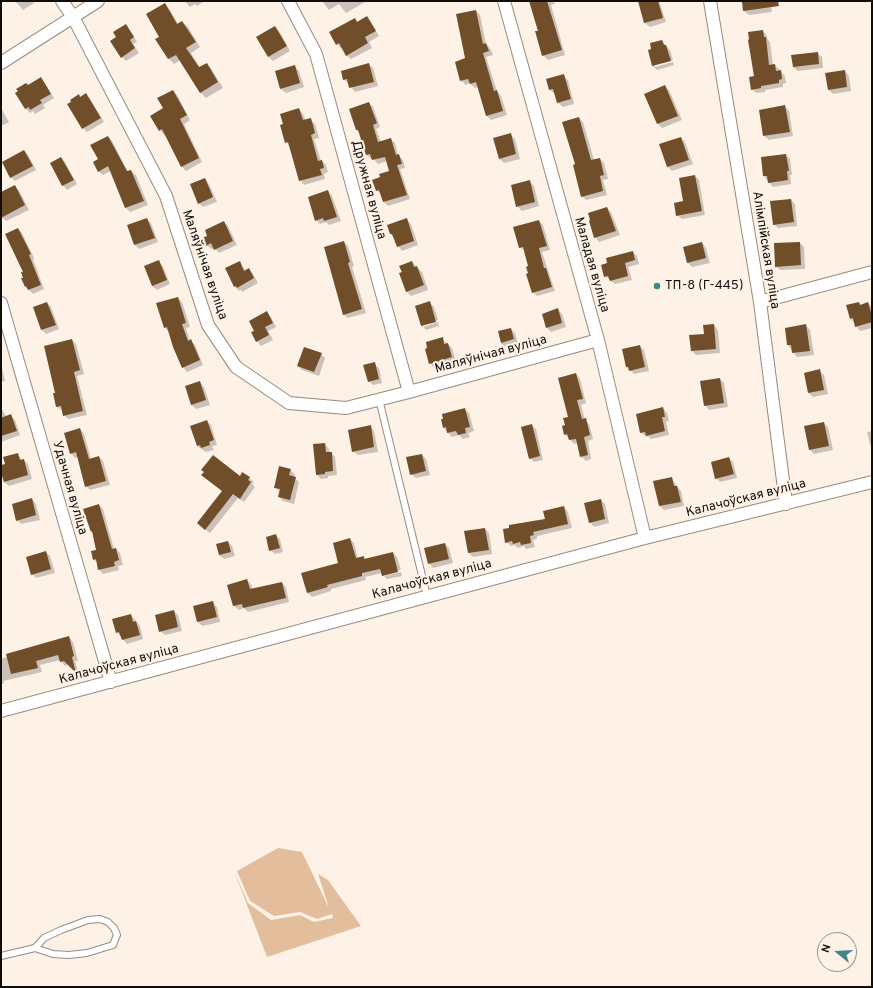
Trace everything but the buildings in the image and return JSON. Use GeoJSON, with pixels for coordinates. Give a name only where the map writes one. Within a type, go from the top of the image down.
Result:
{"type":"FeatureCollection","features":[{"type":"Feature","properties":{"kind":"street","name":"Маляўнічая вуліца"},"geometry":{"type":"LineString","coordinates":[[62,1],[73,17],[166,196],[208,325],[236,367],[289,403],[346,408],[598,340]]}},
{"type":"Feature","properties":{"kind":"street"},"geometry":{"type":"LineString","coordinates":[[1,63],[98,1]]}},
{"type":"Feature","properties":{"kind":"street","name":"Дружная вуліца"},"geometry":{"type":"LineString","coordinates":[[288,1],[316,54],[409,392]]}},
{"type":"Feature","properties":{"kind":"street","name":"Маладая вуліца"},"geometry":{"type":"LineString","coordinates":[[504,1],[598,340],[645,538]]}},
{"type":"Feature","properties":{"kind":"street","name":"Алімпійская вуліца"},"geometry":{"type":"LineString","coordinates":[[710,1],[760,302],[786,504]]}},
{"type":"Feature","properties":{"kind":"street"},"geometry":{"type":"LineString","coordinates":[[760,302],[872,272]]}},
{"type":"Feature","properties":{"kind":"street","name":"Удачная вуліца"},"geometry":{"type":"LineString","coordinates":[[1,303],[111,682]]}},
{"type":"Feature","properties":{"kind":"street","name":"Калачоўская вуліца"},"geometry":{"type":"LineString","coordinates":[[1,711],[645,538],[872,482]]}},
{"type":"Feature","properties":{"kind":"lane"},"geometry":{"type":"LineString","coordinates":[[379,400],[427,596]]}},
{"type":"Feature","properties":{"kind":"lane"},"geometry":{"type":"LineString","coordinates":[[1,956],[34,948],[53,954],[69,955],[87,953],[113,945],[116,935],[114,928],[108,922],[100,919],[88,920],[44,938],[34,948]]}},
{"type":"Feature","properties":{"kind":"shaded area"},"geometry":{"type":"Polygon","coordinates":[[[278,848],[302,852],[329,908],[318,874],[328,880],[361,926],[267,957],[234,871],[248,903],[271,920],[300,915],[314,922],[333,918],[332,914],[317,919],[300,912],[274,916],[250,901],[237,871],[278,848]]]}},
{"type":"Feature","properties":{"kind":"place","name":"ТП-8 (Г-445)"},"geometry":{"type":"Point","coordinates":[657,286]}}]}
